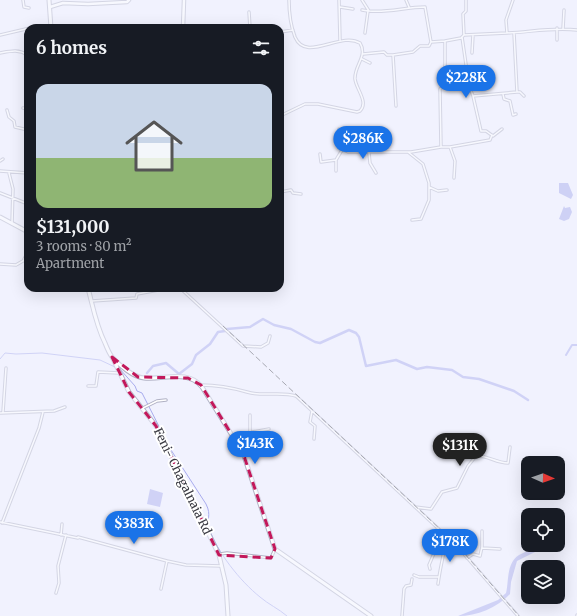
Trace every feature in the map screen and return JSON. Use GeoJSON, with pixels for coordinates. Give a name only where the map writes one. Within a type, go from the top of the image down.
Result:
{"type":"FeatureCollection","features":[{"type":"Feature","properties":{"kind":"main road"},"geometry":{"type":"LineString","coordinates":[[49,0],[51,24]]}},
{"type":"Feature","properties":{"kind":"main road"},"geometry":{"type":"LineString","coordinates":[[0,217],[24,229]]}},
{"type":"Feature","properties":{"kind":"main road"},"geometry":{"type":"LineString","coordinates":[[0,217],[24,229]]}},
{"type":"Feature","properties":{"kind":"main road"},"geometry":{"type":"LineString","coordinates":[[89,292],[96,321],[112,357]]}},
{"type":"Feature","properties":{"kind":"main road"},"geometry":{"type":"LineString","coordinates":[[89,292],[96,321],[112,357],[138,377],[145,378],[168,376],[188,378],[201,385],[243,453],[275,549],[371,616]]}},
{"type":"Feature","properties":{"kind":"main road","name":"Feni- Chagalnaia Rd"},"geometry":{"type":"LineString","coordinates":[[112,357],[129,392],[156,426],[219,555],[228,595],[228,616]]}},
{"type":"Feature","properties":{"kind":"street"},"geometry":{"type":"LineString","coordinates":[[23,0],[24,7],[29,8]]}},
{"type":"Feature","properties":{"kind":"street"},"geometry":{"type":"LineString","coordinates":[[50,7],[63,3],[105,4],[129,0]]}},
{"type":"Feature","properties":{"kind":"street"},"geometry":{"type":"LineString","coordinates":[[183,24],[184,0]]}},
{"type":"Feature","properties":{"kind":"street"},"geometry":{"type":"LineString","coordinates":[[284,114],[305,104],[318,104],[347,111],[360,112],[363,107],[355,75],[356,69],[362,59],[362,46],[358,42],[340,40],[306,48],[300,45],[289,19],[289,0]]}},
{"type":"Feature","properties":{"kind":"street"},"geometry":{"type":"LineString","coordinates":[[339,0],[340,40]]}},
{"type":"Feature","properties":{"kind":"street"},"geometry":{"type":"LineString","coordinates":[[362,0],[368,11],[365,33]]}},
{"type":"Feature","properties":{"kind":"street"},"geometry":{"type":"LineString","coordinates":[[406,0],[409,6]]}},
{"type":"Feature","properties":{"kind":"street"},"geometry":{"type":"LineString","coordinates":[[466,0],[466,11],[463,14],[463,36],[469,85],[481,131],[486,130],[492,135]]}},
{"type":"Feature","properties":{"kind":"street"},"geometry":{"type":"LineString","coordinates":[[507,33],[505,22],[513,0]]}},
{"type":"Feature","properties":{"kind":"street"},"geometry":{"type":"LineString","coordinates":[[362,10],[404,10],[409,6],[426,7],[431,42]]}},
{"type":"Feature","properties":{"kind":"street"},"geometry":{"type":"LineString","coordinates":[[340,7],[353,9]]}},
{"type":"Feature","properties":{"kind":"street"},"geometry":{"type":"LineString","coordinates":[[563,29],[564,10]]}},
{"type":"Feature","properties":{"kind":"street"},"geometry":{"type":"LineString","coordinates":[[249,12],[250,24]]}},
{"type":"Feature","properties":{"kind":"street"},"geometry":{"type":"LineString","coordinates":[[363,54],[384,52],[387,55],[393,55],[413,52],[420,46],[429,46],[431,42],[445,41],[463,36],[541,32],[557,28],[577,30]]}},
{"type":"Feature","properties":{"kind":"street"},"geometry":{"type":"LineString","coordinates":[[557,28],[557,40]]}},
{"type":"Feature","properties":{"kind":"street"},"geometry":{"type":"LineString","coordinates":[[0,35],[24,29]]}},
{"type":"Feature","properties":{"kind":"street"},"geometry":{"type":"LineString","coordinates":[[284,31],[293,30]]}},
{"type":"Feature","properties":{"kind":"street"},"geometry":{"type":"LineString","coordinates":[[514,33],[517,92]]}},
{"type":"Feature","properties":{"kind":"street"},"geometry":{"type":"LineString","coordinates":[[472,52],[473,35]]}},
{"type":"Feature","properties":{"kind":"street"},"geometry":{"type":"LineString","coordinates":[[441,147],[440,89],[445,84],[445,41]]}},
{"type":"Feature","properties":{"kind":"street"},"geometry":{"type":"LineString","coordinates":[[0,53],[14,50],[24,52]]}},
{"type":"Feature","properties":{"kind":"street"},"geometry":{"type":"LineString","coordinates":[[393,55],[396,106]]}},
{"type":"Feature","properties":{"kind":"street"},"geometry":{"type":"LineString","coordinates":[[362,59],[370,63]]}},
{"type":"Feature","properties":{"kind":"street"},"geometry":{"type":"LineString","coordinates":[[462,85],[469,85]]}},
{"type":"Feature","properties":{"kind":"street"},"geometry":{"type":"LineString","coordinates":[[472,96],[520,92],[524,96]]}},
{"type":"Feature","properties":{"kind":"street"},"geometry":{"type":"LineString","coordinates":[[503,94],[504,99],[510,101],[513,115],[516,114]]}},
{"type":"Feature","properties":{"kind":"street"},"geometry":{"type":"LineString","coordinates":[[7,110],[8,116],[14,121],[15,127],[24,129]]}},
{"type":"Feature","properties":{"kind":"street"},"geometry":{"type":"LineString","coordinates":[[336,171],[336,160],[342,150],[339,128]]}},
{"type":"Feature","properties":{"kind":"street"},"geometry":{"type":"LineString","coordinates":[[342,150],[348,152],[408,152],[450,147],[490,140],[492,135],[502,129]]}},
{"type":"Feature","properties":{"kind":"street"},"geometry":{"type":"LineString","coordinates":[[368,143],[370,163],[376,173]]}},
{"type":"Feature","properties":{"kind":"street"},"geometry":{"type":"LineString","coordinates":[[450,147],[455,161],[454,178]]}},
{"type":"Feature","properties":{"kind":"street"},"geometry":{"type":"LineString","coordinates":[[408,152],[423,164],[430,187],[429,199],[421,219],[412,220]]}},
{"type":"Feature","properties":{"kind":"street"},"geometry":{"type":"LineString","coordinates":[[320,154],[321,162],[336,160]]}},
{"type":"Feature","properties":{"kind":"street"},"geometry":{"type":"LineString","coordinates":[[0,171],[9,173],[24,173]]}},
{"type":"Feature","properties":{"kind":"street"},"geometry":{"type":"LineString","coordinates":[[9,173],[13,189],[12,223]]}},
{"type":"Feature","properties":{"kind":"street"},"geometry":{"type":"LineString","coordinates":[[430,187],[438,191],[447,190]]}},
{"type":"Feature","properties":{"kind":"street"},"geometry":{"type":"LineString","coordinates":[[284,192],[291,190],[293,193],[301,194]]}},
{"type":"Feature","properties":{"kind":"street"},"geometry":{"type":"LineString","coordinates":[[0,193],[24,202]]}},
{"type":"Feature","properties":{"kind":"street"},"geometry":{"type":"LineString","coordinates":[[0,264],[16,265],[23,261]]}},
{"type":"Feature","properties":{"kind":"street"},"geometry":{"type":"LineString","coordinates":[[92,301],[118,298],[132,299],[136,298],[136,294],[147,292]]}},
{"type":"Feature","properties":{"kind":"street"},"geometry":{"type":"LineString","coordinates":[[184,292],[244,347],[262,347],[268,343],[270,336]]}},
{"type":"Feature","properties":{"kind":"street"},"geometry":{"type":"LineString","coordinates":[[3,412],[6,368]]}},
{"type":"Feature","properties":{"kind":"street"},"geometry":{"type":"LineString","coordinates":[[88,386],[96,386],[98,372],[119,372]]}},
{"type":"Feature","properties":{"kind":"street"},"geometry":{"type":"LineString","coordinates":[[201,385],[219,386],[245,392],[294,395],[438,528],[468,558],[500,597],[518,616]]}},
{"type":"Feature","properties":{"kind":"street"},"geometry":{"type":"LineString","coordinates":[[142,409],[157,401],[166,400]]}},
{"type":"Feature","properties":{"kind":"street"},"geometry":{"type":"LineString","coordinates":[[0,413],[44,412],[65,407]]}},
{"type":"Feature","properties":{"kind":"street"},"geometry":{"type":"LineString","coordinates":[[312,411],[310,422],[315,426],[314,439]]}},
{"type":"Feature","properties":{"kind":"street"},"geometry":{"type":"LineString","coordinates":[[44,412],[1,523],[80,538],[186,565],[222,566]]}},
{"type":"Feature","properties":{"kind":"street"},"geometry":{"type":"LineString","coordinates":[[250,416],[250,432]]}},
{"type":"Feature","properties":{"kind":"street"},"geometry":{"type":"LineString","coordinates":[[234,437],[245,436],[250,432],[269,429]]}},
{"type":"Feature","properties":{"kind":"street"},"geometry":{"type":"LineString","coordinates":[[415,507],[431,509],[442,492],[457,488],[468,466],[476,456],[485,457],[497,462],[508,463],[510,447]]}},
{"type":"Feature","properties":{"kind":"street"},"geometry":{"type":"LineString","coordinates":[[61,535],[62,524]]}},
{"type":"Feature","properties":{"kind":"street"},"geometry":{"type":"LineString","coordinates":[[430,569],[429,565],[435,552],[438,528]]}},
{"type":"Feature","properties":{"kind":"street"},"geometry":{"type":"LineString","coordinates":[[468,558],[473,554],[480,556],[482,547],[482,531]]}},
{"type":"Feature","properties":{"kind":"street"},"geometry":{"type":"LineString","coordinates":[[56,593],[59,582],[58,566],[66,535]]}},
{"type":"Feature","properties":{"kind":"street"},"geometry":{"type":"LineString","coordinates":[[438,584],[445,551],[445,544],[448,538]]}},
{"type":"Feature","properties":{"kind":"street"},"geometry":{"type":"LineString","coordinates":[[482,547],[500,549]]}},
{"type":"Feature","properties":{"kind":"street"},"geometry":{"type":"LineString","coordinates":[[219,555],[227,553],[271,558],[275,549]]}},
{"type":"Feature","properties":{"kind":"street"},"geometry":{"type":"LineString","coordinates":[[161,589],[167,561]]}},
{"type":"Feature","properties":{"kind":"street"},"geometry":{"type":"LineString","coordinates":[[414,575],[419,577],[439,577]]}},
{"type":"Feature","properties":{"kind":"street"},"geometry":{"type":"LineString","coordinates":[[402,616],[404,589],[406,586],[411,585],[412,579]]}},
{"type":"Feature","properties":{"kind":"highlighted area"},"geometry":{"type":"Polygon","coordinates":[[[112,357],[138,377],[188,378],[201,385],[243,453],[275,549],[271,558],[219,555],[156,426],[129,392],[112,357]]]}},
{"type":"Feature","properties":{"kind":"shaded area"},"geometry":{"type":"Polygon","coordinates":[[[559,183],[568,183],[573,195],[571,199],[559,193],[559,183]]]}},
{"type":"Feature","properties":{"kind":"shaded area"},"geometry":{"type":"Polygon","coordinates":[[[564,206],[565,208],[570,207],[572,212],[569,219],[564,221],[559,219],[564,206]]]}},
{"type":"Feature","properties":{"kind":"shaded area"},"geometry":{"type":"Polygon","coordinates":[[[150,489],[163,493],[160,507],[147,504],[150,489]]]}},
{"type":"Feature","properties":{"kind":"shaded area"},"geometry":{"type":"Polygon","coordinates":[[[527,552],[535,552],[517,561],[511,582],[510,594],[505,599],[493,607],[479,613],[458,616],[498,600],[506,593],[512,563],[515,558],[527,552]]]}},
{"type":"Feature","properties":{"kind":"waterway"},"geometry":{"type":"LineString","coordinates":[[147,373],[153,366],[166,363],[179,374],[192,364],[196,355],[210,344],[218,332],[225,331],[227,329],[250,327],[263,319],[274,325],[291,329],[315,342],[320,343],[349,330],[356,333],[359,337],[366,366],[396,360],[417,369],[427,367],[452,370],[463,377],[479,379],[514,391],[528,400]]}},
{"type":"Feature","properties":{"kind":"waterway"},"geometry":{"type":"LineString","coordinates":[[566,355],[572,345],[577,345]]}},
{"type":"Feature","properties":{"kind":"waterway"},"geometry":{"type":"LineString","coordinates":[[0,359],[5,353],[42,353],[100,360],[115,367]]}},
{"type":"Feature","properties":{"kind":"waterway"},"geometry":{"type":"LineString","coordinates":[[119,368],[135,386],[137,391],[142,393],[171,450],[206,504],[209,512],[209,528],[223,556],[252,590],[263,600],[287,616]]}},
{"type":"Feature","properties":{"kind":"railway"},"geometry":{"type":"LineString","coordinates":[[223,326],[457,545],[519,616]]}}]}
